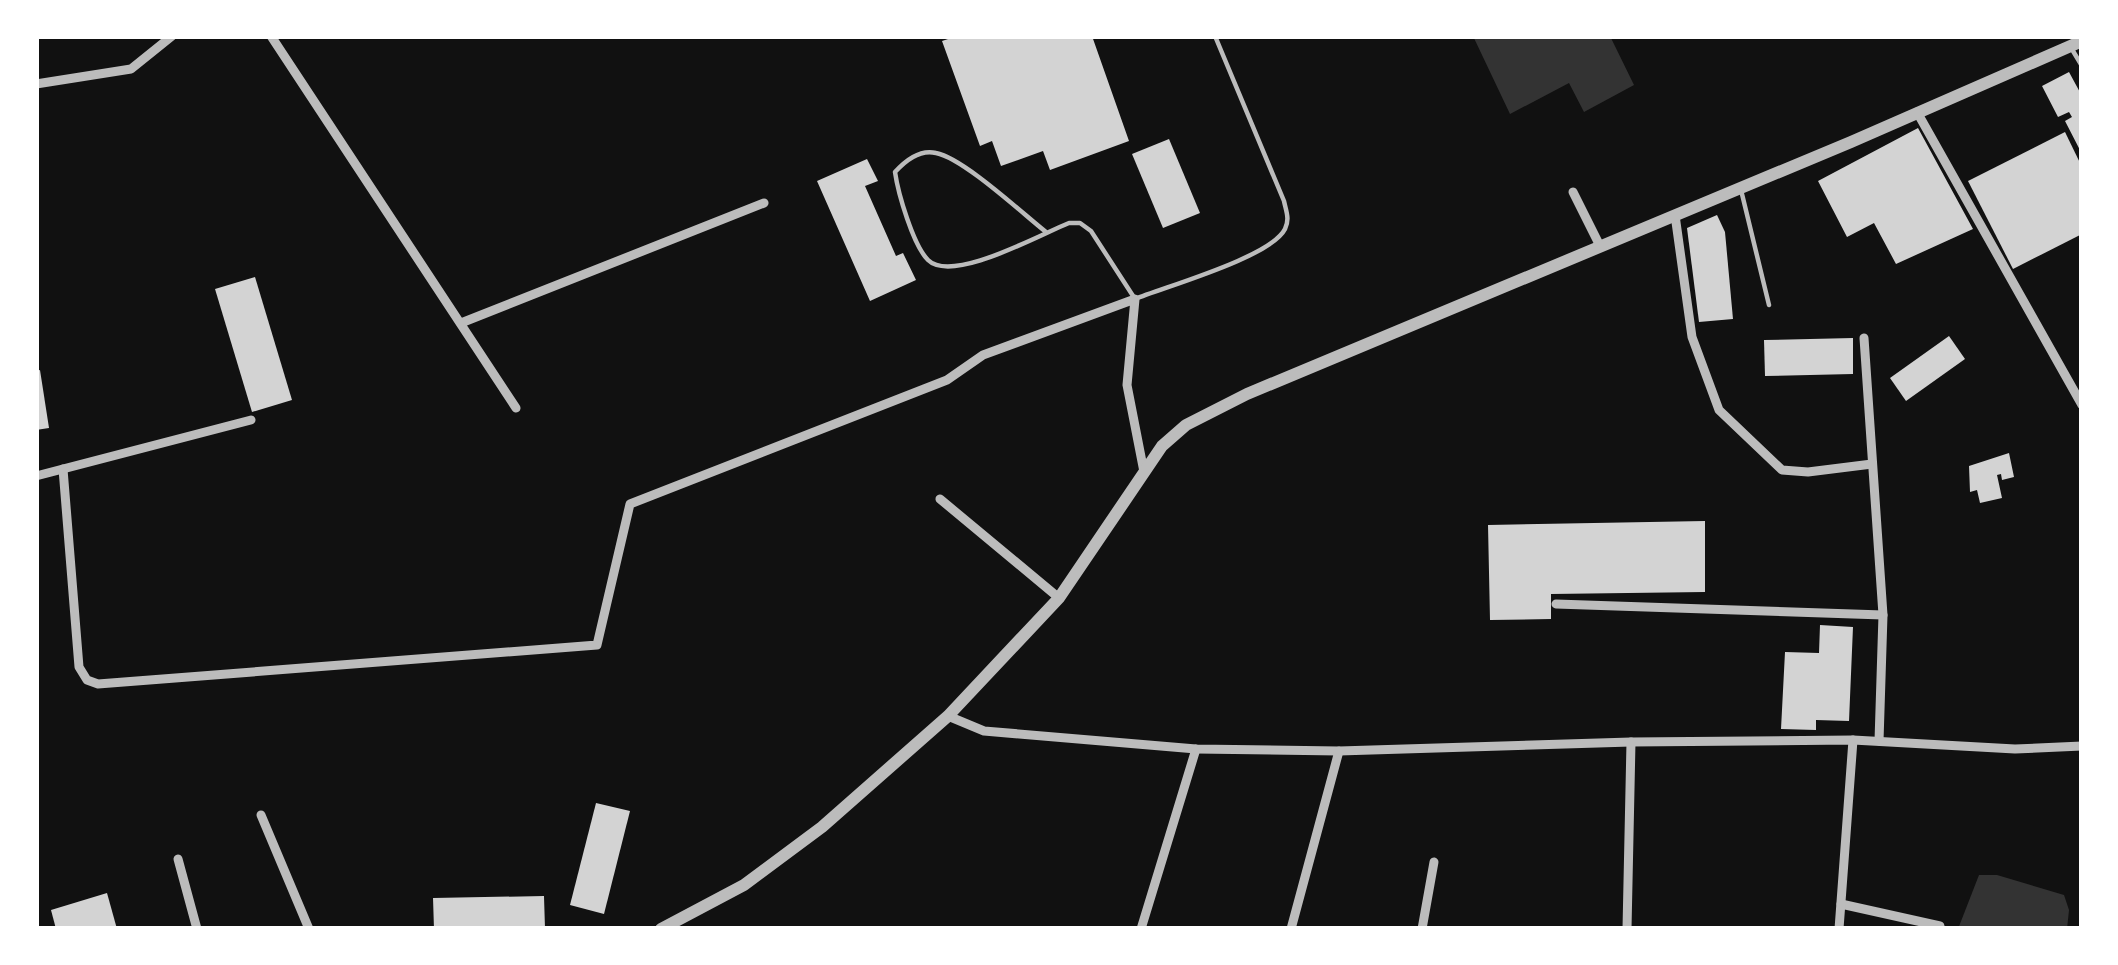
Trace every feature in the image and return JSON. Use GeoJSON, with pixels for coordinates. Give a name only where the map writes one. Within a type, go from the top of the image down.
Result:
{"type":"FeatureCollection","features":[{"type":"Feature","properties":{"kind":"street"},"geometry":{"type":"LineString","coordinates":[[36,84],[131,69],[172,36]]}},
{"type":"Feature","properties":{"kind":"street"},"geometry":{"type":"LineString","coordinates":[[271,36],[516,408]]}},
{"type":"Feature","properties":{"kind":"street"},"geometry":{"type":"LineString","coordinates":[[661,929],[744,885],[822,827],[947,716],[1059,598],[1162,446],[1186,425],[1247,394],[2076,43]]}},
{"type":"Feature","properties":{"kind":"street"},"geometry":{"type":"LineString","coordinates":[[1917,112],[2082,406]]}},
{"type":"Feature","properties":{"kind":"street"},"geometry":{"type":"LineString","coordinates":[[1573,193],[1600,246]]}},
{"type":"Feature","properties":{"kind":"street"},"geometry":{"type":"LineString","coordinates":[[461,323],[764,203]]}},
{"type":"Feature","properties":{"kind":"street"},"geometry":{"type":"LineString","coordinates":[[1675,215],[1692,337],[1719,410],[1782,470],[1808,472],[1872,464]]}},
{"type":"Feature","properties":{"kind":"street"},"geometry":{"type":"LineString","coordinates":[[64,469],[80,667],[87,680],[98,684],[597,645],[630,504],[947,380],[983,355],[1135,298],[1127,386],[1144,472]]}},
{"type":"Feature","properties":{"kind":"street"},"geometry":{"type":"LineString","coordinates":[[1864,338],[1882,615],[1879,741]]}},
{"type":"Feature","properties":{"kind":"street"},"geometry":{"type":"LineString","coordinates":[[36,476],[250,420]]}},
{"type":"Feature","properties":{"kind":"street"},"geometry":{"type":"LineString","coordinates":[[940,499],[1059,598]]}},
{"type":"Feature","properties":{"kind":"street"},"geometry":{"type":"LineString","coordinates":[[1556,604],[1882,615]]}},
{"type":"Feature","properties":{"kind":"street"},"geometry":{"type":"LineString","coordinates":[[947,716],[984,731],[1196,749],[1339,751],[1852,740],[2015,748],[2082,746]]}},
{"type":"Feature","properties":{"kind":"street"},"geometry":{"type":"LineString","coordinates":[[1839,929],[1852,740]]}},
{"type":"Feature","properties":{"kind":"street"},"geometry":{"type":"LineString","coordinates":[[1627,929],[1631,742]]}},
{"type":"Feature","properties":{"kind":"street"},"geometry":{"type":"LineString","coordinates":[[1141,929],[1196,749]]}},
{"type":"Feature","properties":{"kind":"street"},"geometry":{"type":"LineString","coordinates":[[1291,929],[1339,751]]}},
{"type":"Feature","properties":{"kind":"street"},"geometry":{"type":"LineString","coordinates":[[261,815],[309,929]]}},
{"type":"Feature","properties":{"kind":"street"},"geometry":{"type":"LineString","coordinates":[[178,859],[197,929]]}},
{"type":"Feature","properties":{"kind":"street"},"geometry":{"type":"LineString","coordinates":[[1422,929],[1434,862]]}},
{"type":"Feature","properties":{"kind":"street"},"geometry":{"type":"LineString","coordinates":[[1841,904],[1940,926]]}},
{"type":"Feature","properties":{"kind":"lane"},"geometry":{"type":"LineString","coordinates":[[1046,232],[957,162],[935,152],[919,154],[895,172],[899,194],[926,259],[938,265],[975,263],[1069,223],[1080,223],[1135,298],[1275,242],[1288,220],[1284,201],[1215,36]]}},
{"type":"Feature","properties":{"kind":"lane"},"geometry":{"type":"LineString","coordinates":[[2076,43],[2082,66]]}},
{"type":"Feature","properties":{"kind":"lane"},"geometry":{"type":"LineString","coordinates":[[1740,188],[1769,305]]}},
{"type":"Feature","properties":{"kind":"shaded area"},"geometry":{"type":"Polygon","coordinates":[[[1473,36],[1610,36],[1634,85],[1584,112],[1569,83],[1510,114],[1473,36]]]}},
{"type":"Feature","properties":{"kind":"shaded area"},"geometry":{"type":"Polygon","coordinates":[[[1979,875],[1997,875],[2064,895],[2069,910],[2067,929],[1958,929],[1979,875]]]}},
{"type":"Feature","properties":{"kind":"building"},"geometry":{"type":"Polygon","coordinates":[[[957,36],[1092,36],[1129,141],[1050,170],[1043,151],[1001,166],[992,141],[980,146],[942,41],[957,36]]]}},
{"type":"Feature","properties":{"kind":"building"},"geometry":{"type":"Polygon","coordinates":[[[2069,72],[2082,96],[2082,154],[2065,121],[2072,117],[2069,112],[2058,117],[2042,86],[2069,72]]]}},
{"type":"Feature","properties":{"kind":"building"},"geometry":{"type":"Polygon","coordinates":[[[1918,128],[1973,229],[1896,264],[1874,223],[1847,237],[1818,181],[1918,128]]]}},
{"type":"Feature","properties":{"kind":"building"},"geometry":{"type":"Polygon","coordinates":[[[2065,132],[2082,167],[2082,234],[2013,269],[1968,181],[2065,132]]]}},
{"type":"Feature","properties":{"kind":"building"},"geometry":{"type":"Polygon","coordinates":[[[1169,139],[1200,213],[1163,228],[1132,154],[1169,139]]]}},
{"type":"Feature","properties":{"kind":"building"},"geometry":{"type":"Polygon","coordinates":[[[867,159],[878,181],[865,186],[896,256],[903,253],[916,280],[870,301],[817,181],[867,159]]]}},
{"type":"Feature","properties":{"kind":"building"},"geometry":{"type":"Polygon","coordinates":[[[1717,215],[1725,232],[1733,319],[1699,322],[1687,228],[1717,215]]]}},
{"type":"Feature","properties":{"kind":"building"},"geometry":{"type":"Polygon","coordinates":[[[255,277],[292,400],[252,412],[215,289],[255,277]]]}},
{"type":"Feature","properties":{"kind":"building"},"geometry":{"type":"Polygon","coordinates":[[[1949,336],[1965,359],[1906,401],[1890,378],[1949,336]]]}},
{"type":"Feature","properties":{"kind":"building"},"geometry":{"type":"Polygon","coordinates":[[[1853,338],[1853,374],[1765,376],[1764,340],[1853,338]]]}},
{"type":"Feature","properties":{"kind":"building"},"geometry":{"type":"Polygon","coordinates":[[[40,370],[49,428],[36,430],[36,371],[40,370]]]}},
{"type":"Feature","properties":{"kind":"building"},"geometry":{"type":"Polygon","coordinates":[[[2009,453],[2014,477],[2002,480],[1997,475],[2002,498],[1980,503],[1977,490],[1970,492],[1969,466],[2009,453]]]}},
{"type":"Feature","properties":{"kind":"building"},"geometry":{"type":"Polygon","coordinates":[[[1705,521],[1705,592],[1551,594],[1551,619],[1490,620],[1488,525],[1705,521]]]}},
{"type":"Feature","properties":{"kind":"building"},"geometry":{"type":"Polygon","coordinates":[[[1820,625],[1853,627],[1849,721],[1816,720],[1816,730],[1781,729],[1785,652],[1819,653],[1820,625]]]}},
{"type":"Feature","properties":{"kind":"building"},"geometry":{"type":"Polygon","coordinates":[[[596,803],[630,811],[604,914],[570,905],[596,803]]]}},
{"type":"Feature","properties":{"kind":"building"},"geometry":{"type":"Polygon","coordinates":[[[107,893],[117,929],[56,929],[51,910],[107,893]]]}},
{"type":"Feature","properties":{"kind":"building"},"geometry":{"type":"Polygon","coordinates":[[[544,896],[545,929],[434,929],[433,898],[544,896]]]}}]}
